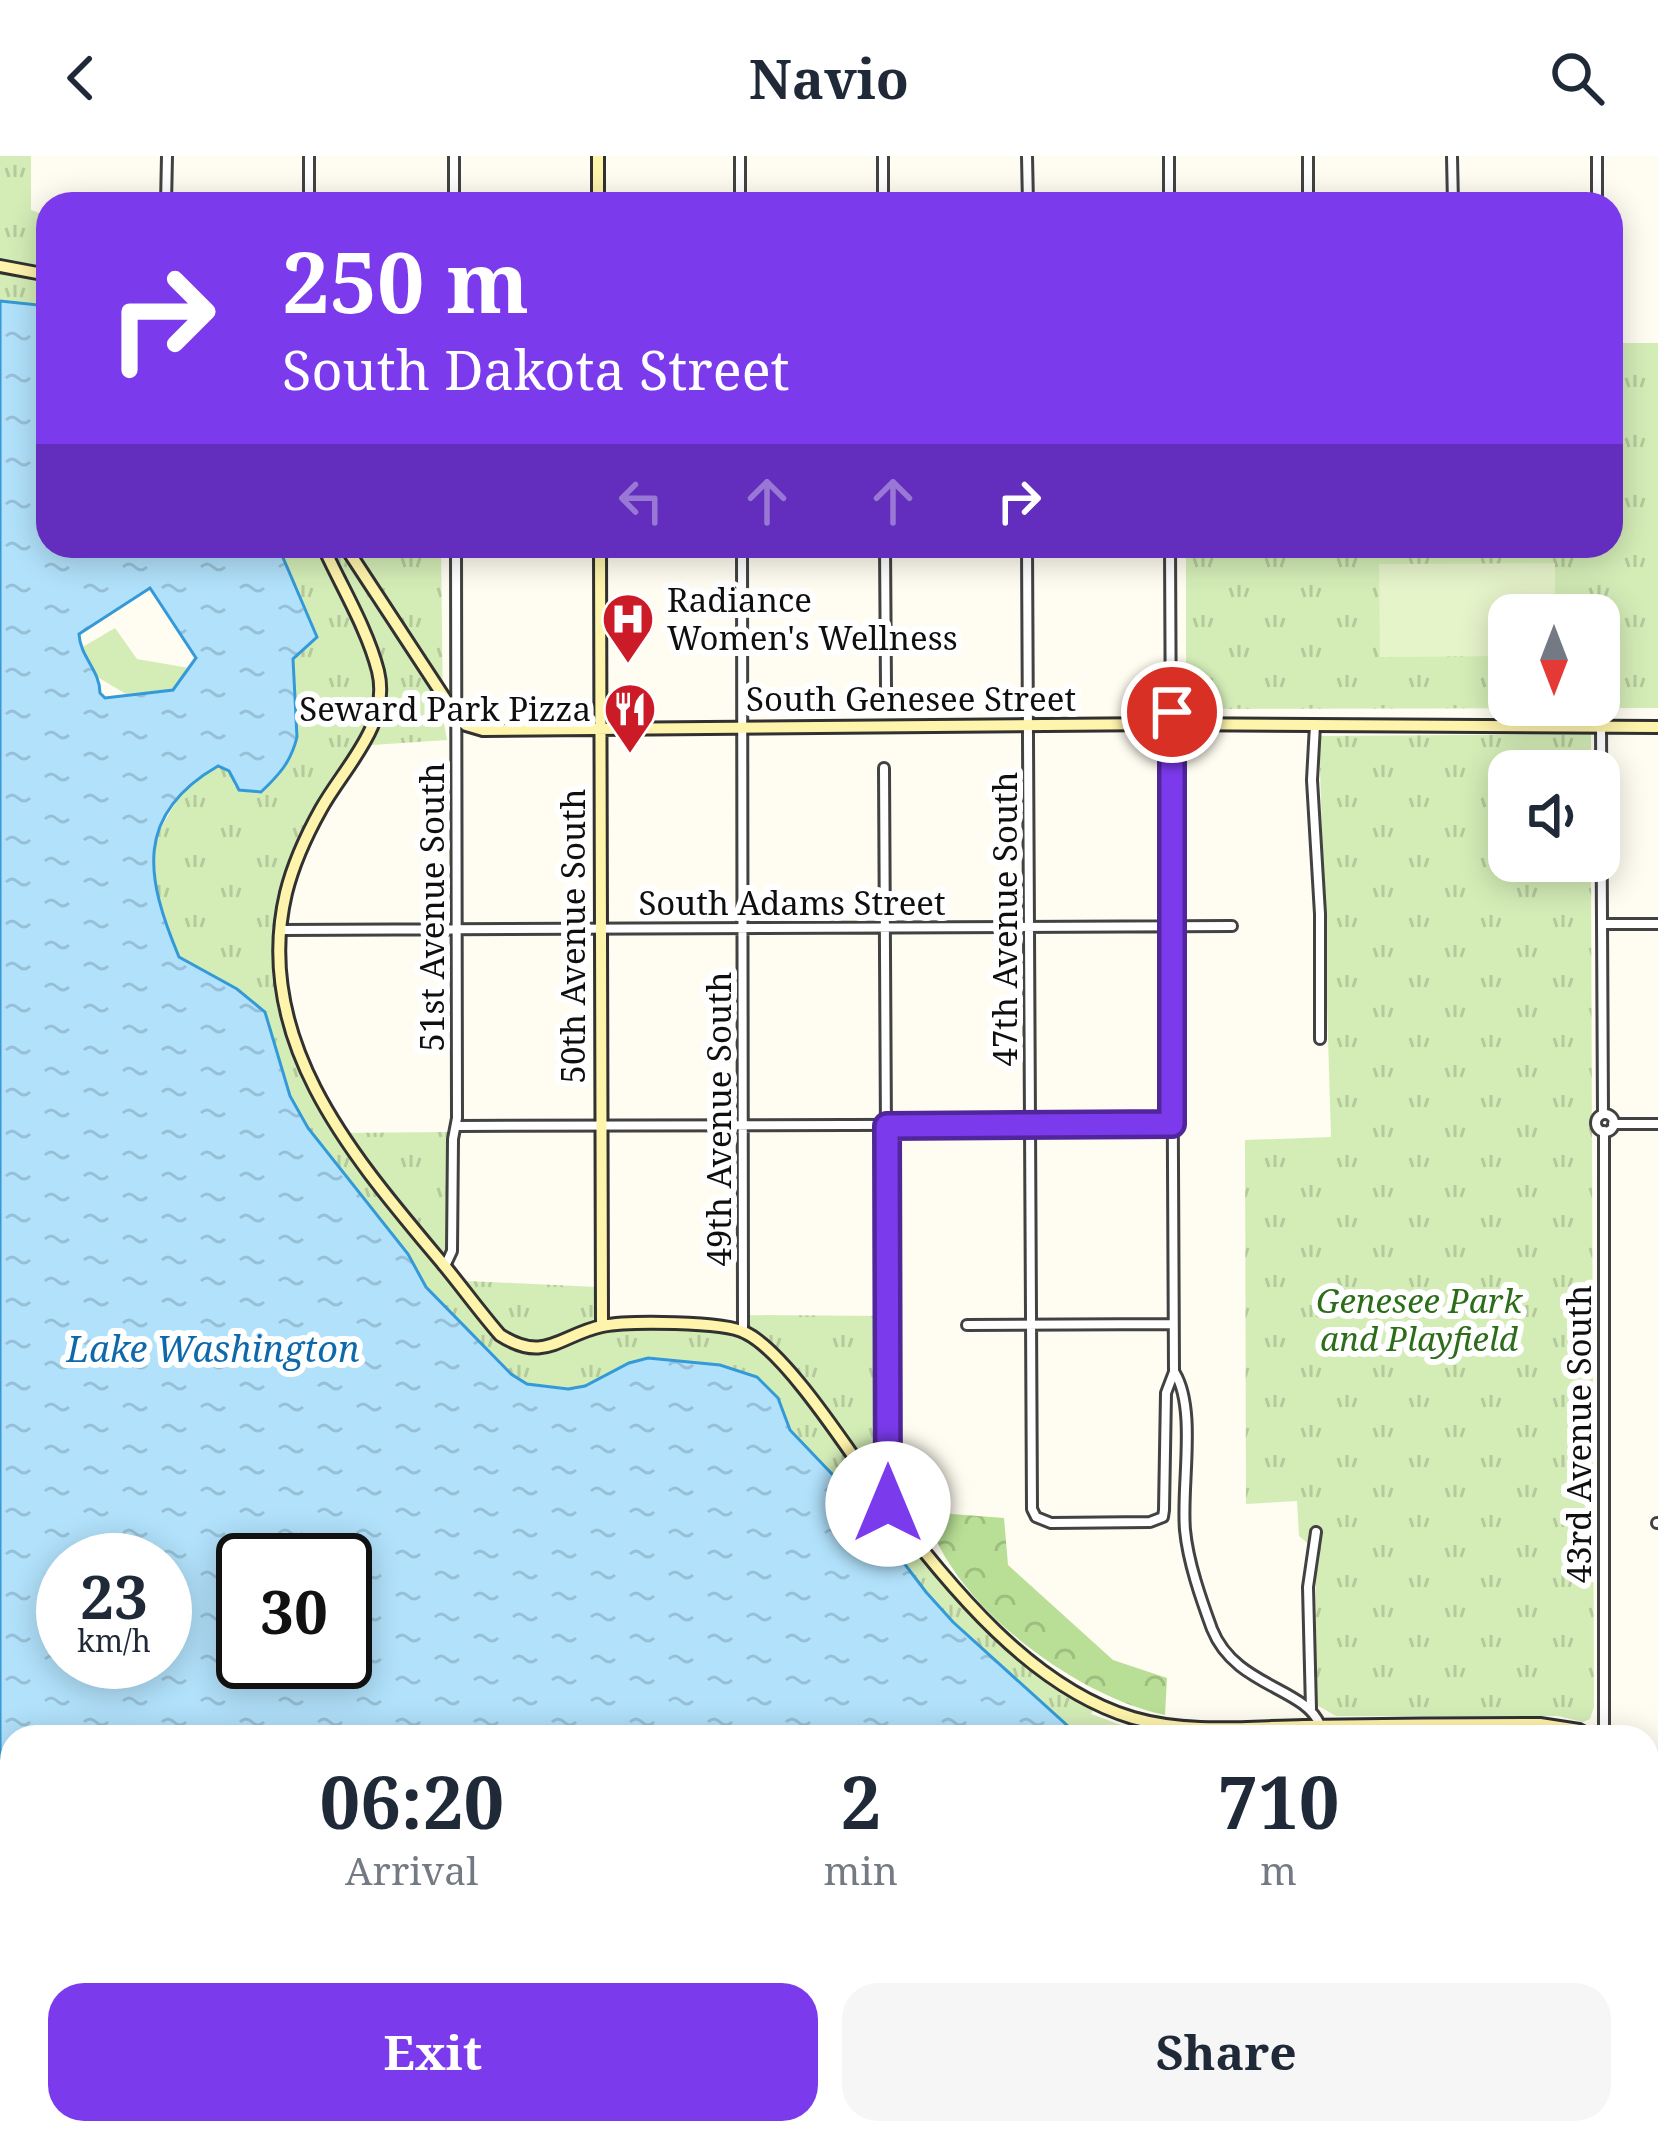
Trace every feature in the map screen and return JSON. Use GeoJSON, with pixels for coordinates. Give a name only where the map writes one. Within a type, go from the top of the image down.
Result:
{"type":"FeatureCollection","features":[{"type":"Feature","properties":{"kind":"street"},"geometry":{"type":"LineString","coordinates":[[166,156],[166,192]]}},
{"type":"Feature","properties":{"kind":"street"},"geometry":{"type":"LineString","coordinates":[[309,156],[310,192]]}},
{"type":"Feature","properties":{"kind":"street"},"geometry":{"type":"LineString","coordinates":[[454,156],[454,192]]}},
{"type":"Feature","properties":{"kind":"street"},"geometry":{"type":"LineString","coordinates":[[598,156],[598,192]]}},
{"type":"Feature","properties":{"kind":"street"},"geometry":{"type":"LineString","coordinates":[[740,156],[740,192]]}},
{"type":"Feature","properties":{"kind":"street"},"geometry":{"type":"LineString","coordinates":[[883,156],[883,192]]}},
{"type":"Feature","properties":{"kind":"street"},"geometry":{"type":"LineString","coordinates":[[1027,156],[1028,192]]}},
{"type":"Feature","properties":{"kind":"street"},"geometry":{"type":"LineString","coordinates":[[1168,156],[1168,192]]}},
{"type":"Feature","properties":{"kind":"street"},"geometry":{"type":"LineString","coordinates":[[1308,156],[1308,192]]}},
{"type":"Feature","properties":{"kind":"street"},"geometry":{"type":"LineString","coordinates":[[1452,156],[1453,192]]}},
{"type":"Feature","properties":{"kind":"street"},"geometry":{"type":"LineString","coordinates":[[1597,156],[1597,192]]}},
{"type":"Feature","properties":{"kind":"street"},"geometry":{"type":"LineString","coordinates":[[0,266],[36,273]]}},
{"type":"Feature","properties":{"kind":"street"},"geometry":{"type":"LineString","coordinates":[[328,558],[378,669],[380,700],[374,725],[308,836],[286,892],[281,930],[288,1017],[318,1097],[353,1156],[495,1330],[518,1345],[547,1348],[602,1326],[709,1325],[743,1331],[774,1354],[888,1504],[986,1619],[1052,1677],[1094,1702],[1130,1717],[1177,1725]]}},
{"type":"Feature","properties":{"kind":"street"},"geometry":{"type":"LineString","coordinates":[[353,558],[457,717]]}},
{"type":"Feature","properties":{"kind":"street","name":"51st Avenue South"},"geometry":{"type":"LineString","coordinates":[[445,1266],[452,1251],[456,1126],[456,558]]}},
{"type":"Feature","properties":{"kind":"street","name":"50th Avenue South"},"geometry":{"type":"LineString","coordinates":[[600,558],[602,1326]]}},
{"type":"Feature","properties":{"kind":"street","name":"49th Avenue South"},"geometry":{"type":"LineString","coordinates":[[742,558],[743,1331]]}},
{"type":"Feature","properties":{"kind":"street"},"geometry":{"type":"LineString","coordinates":[[885,558],[886,687]]}},
{"type":"Feature","properties":{"kind":"street","name":"47th Avenue South"},"geometry":{"type":"LineString","coordinates":[[1027,558],[1030,1324],[1032,1509],[1036,1517],[1051,1523],[1161,1518],[1166,1393],[1174,1372]]}},
{"type":"Feature","properties":{"kind":"street"},"geometry":{"type":"LineString","coordinates":[[1170,558],[1173,1324],[1174,1372],[1184,1397],[1185,1530],[1215,1635],[1235,1665],[1311,1710],[1320,1725]]}},
{"type":"Feature","properties":{"kind":"street","name":"South Genesee Street"},"geometry":{"type":"LineString","coordinates":[[457,717],[483,730],[1488,725]]}},
{"type":"Feature","properties":{"kind":"street"},"geometry":{"type":"LineString","coordinates":[[1315,724],[1312,780],[1321,914],[1319,1039]]}},
{"type":"Feature","properties":{"kind":"street"},"geometry":{"type":"LineString","coordinates":[[1601,726],[1603,1114],[1613,1124]]}},
{"type":"Feature","properties":{"kind":"street","name":"South Genesee Street"},"geometry":{"type":"LineString","coordinates":[[1601,726],[1658,727]]}},
{"type":"Feature","properties":{"kind":"street"},"geometry":{"type":"LineString","coordinates":[[884,768],[888,1504]]}},
{"type":"Feature","properties":{"kind":"street"},"geometry":{"type":"LineString","coordinates":[[1603,924],[1658,924]]}},
{"type":"Feature","properties":{"kind":"street","name":"South Adams Street"},"geometry":{"type":"LineString","coordinates":[[281,930],[1232,926]]}},
{"type":"Feature","properties":{"kind":"street","name":"43rd Avenue South"},"geometry":{"type":"LineString","coordinates":[[1603,1114],[1597,1125],[1604,1131],[1604,1725]]}},
{"type":"Feature","properties":{"kind":"street"},"geometry":{"type":"LineString","coordinates":[[456,1126],[1172,1124]]}},
{"type":"Feature","properties":{"kind":"street"},"geometry":{"type":"LineString","coordinates":[[1604,1131],[1613,1124],[1658,1124]]}},
{"type":"Feature","properties":{"kind":"street"},"geometry":{"type":"LineString","coordinates":[[967,1325],[1173,1324]]}},
{"type":"Feature","properties":{"kind":"street"},"geometry":{"type":"LineString","coordinates":[[1311,1710],[1309,1587],[1316,1532]]}},
{"type":"Feature","properties":{"kind":"street"},"geometry":{"type":"LineString","coordinates":[[1430,1725],[1546,1725]]}},
{"type":"Feature","properties":{"kind":"green space"},"geometry":{"type":"Polygon","coordinates":[[[0,156],[31,156],[36,305],[0,301],[0,156]]]}},
{"type":"Feature","properties":{"kind":"green space"},"geometry":{"type":"Polygon","coordinates":[[[1623,343],[1658,343],[1658,708],[1620,708],[1620,594],[1488,594],[1488,708],[1186,709],[1186,558],[1623,558],[1623,343]]]}},
{"type":"Feature","properties":{"kind":"green space"},"geometry":{"type":"Polygon","coordinates":[[[279,558],[441,558],[447,740],[357,746],[292,867],[276,914],[274,945],[284,1012],[306,1078],[332,1133],[448,1132],[447,1280],[596,1287],[597,1333],[695,1328],[744,1339],[746,1315],[883,1316],[887,1511],[998,1637],[1095,1707],[1091,1714],[1121,1725],[1067,1725],[953,1622],[852,1495],[789,1429],[778,1398],[757,1377],[720,1365],[648,1358],[584,1387],[527,1384],[511,1374],[426,1287],[408,1254],[308,1128],[290,1097],[265,1012],[237,989],[179,957],[157,892],[153,842],[185,786],[218,766],[229,771],[235,787],[270,783],[287,762],[297,736],[279,558]]]}},
{"type":"Feature","properties":{"kind":"green space"},"geometry":{"type":"Polygon","coordinates":[[[1555,563],[1555,594],[1488,594],[1488,656],[1380,657],[1379,564],[1555,563]]]}},
{"type":"Feature","properties":{"kind":"green space"},"geometry":{"type":"Polygon","coordinates":[[[115,628],[137,659],[189,668],[173,690],[126,694],[99,678],[81,648],[115,628]]]}},
{"type":"Feature","properties":{"kind":"green space","name":"Genesee Park and Playfield"},"geometry":{"type":"Polygon","coordinates":[[[1591,734],[1591,750],[1488,750],[1488,882],[1591,882],[1594,1707],[1590,1719],[1583,1722],[1558,1716],[1336,1716],[1315,1704],[1316,1550],[1299,1536],[1297,1501],[1246,1504],[1245,1140],[1331,1137],[1319,736],[1591,734]]]}},
{"type":"Feature","properties":{"kind":"green space"},"geometry":{"type":"Polygon","coordinates":[[[926,1512],[1004,1518],[1008,1565],[1113,1660],[1167,1678],[1165,1715],[1093,1688],[1020,1640],[960,1579],[939,1546],[926,1512]]]}},
{"type":"Feature","properties":{"kind":"water","name":"Lake Washington"},"geometry":{"type":"Polygon","coordinates":[[[0,301],[36,305],[36,558],[283,558],[317,637],[293,659],[297,737],[284,768],[261,792],[239,790],[229,771],[218,766],[171,805],[160,827],[154,875],[179,957],[237,989],[265,1012],[290,1096],[308,1128],[408,1254],[426,1287],[511,1374],[527,1384],[568,1389],[648,1358],[720,1365],[757,1377],[778,1398],[790,1430],[852,1495],[926,1592],[1067,1725],[0,1725],[0,301]],[[150,588],[79,634],[105,698],[173,690],[196,658],[150,588]]]}},
{"type":"Feature","properties":{"kind":"place","name":"Radiance Women's Wellness"},"geometry":{"type":"Point","coordinates":[628,665]}},
{"type":"Feature","properties":{"kind":"place","name":"Seward Park Pizza"},"geometry":{"type":"Point","coordinates":[630,755]}},
{"type":"Feature","properties":{"kind":"route"},"geometry":{"type":"LineString","coordinates":[[888,1504],[887,1126],[1172,1124],[1172,712]]}}]}
